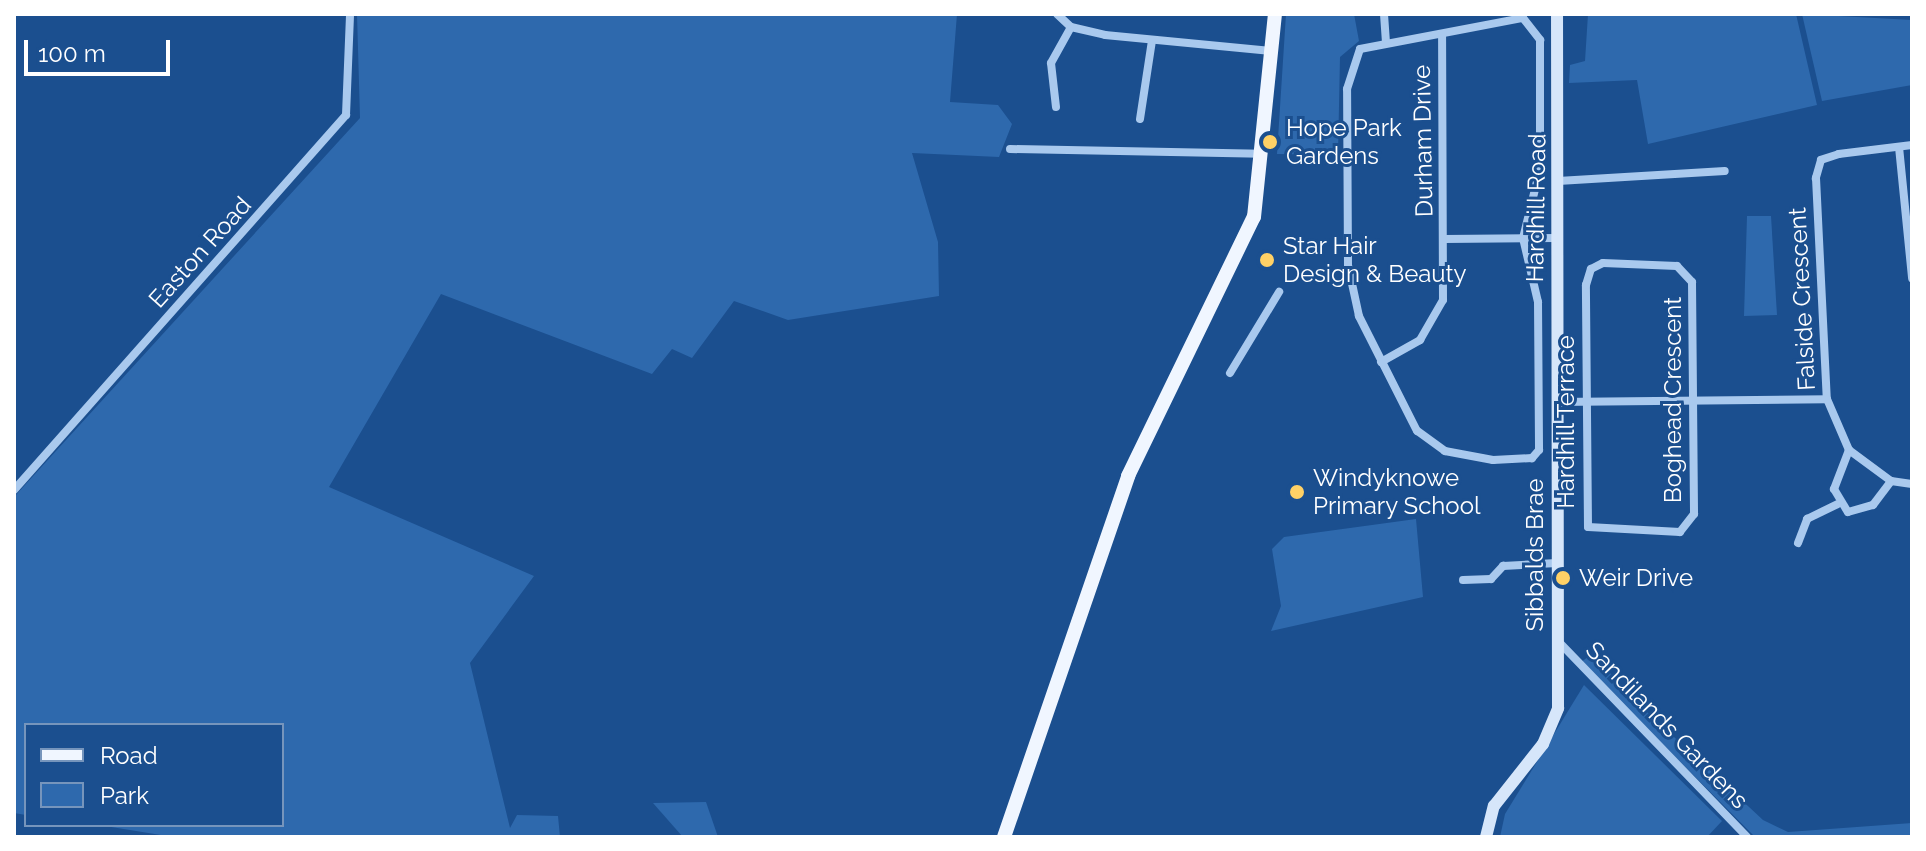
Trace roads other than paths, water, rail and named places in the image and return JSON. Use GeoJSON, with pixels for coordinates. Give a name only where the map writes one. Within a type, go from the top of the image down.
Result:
{"type":"FeatureCollection","features":[{"type":"Feature","properties":{"kind":"main road"},"geometry":{"type":"LineString","coordinates":[[1004,837],[1128,476],[1241,251],[1266,155],[1275,14]]}},
{"type":"Feature","properties":{"kind":"main road","name":"Hardhill Road"},"geometry":{"type":"LineString","coordinates":[[1556,402],[1557,14]]}},
{"type":"Feature","properties":{"kind":"main road","name":"Sibbalds Brae"},"geometry":{"type":"LineString","coordinates":[[1486,837],[1494,806],[1543,744],[1558,708],[1556,402]]}},
{"type":"Feature","properties":{"kind":"street","name":"Easton Road"},"geometry":{"type":"LineString","coordinates":[[14,490],[346,115],[350,14]]}},
{"type":"Feature","properties":{"kind":"street"},"geometry":{"type":"LineString","coordinates":[[1057,14],[1071,27],[1152,41],[1271,51]]}},
{"type":"Feature","properties":{"kind":"street"},"geometry":{"type":"LineString","coordinates":[[1384,14],[1386,43]]}},
{"type":"Feature","properties":{"kind":"street"},"geometry":{"type":"LineString","coordinates":[[1523,18],[1533,25],[1540,55],[1540,169],[1523,238],[1538,302],[1539,450],[1532,458],[1493,460],[1445,451],[1405,417],[1351,292],[1347,89],[1360,49],[1442,34],[1523,18]]}},
{"type":"Feature","properties":{"kind":"street"},"geometry":{"type":"LineString","coordinates":[[1056,107],[1051,63],[1071,27]]}},
{"type":"Feature","properties":{"kind":"street","name":"Durham Drive"},"geometry":{"type":"LineString","coordinates":[[1381,362],[1435,323],[1444,239],[1442,34]]}},
{"type":"Feature","properties":{"kind":"street"},"geometry":{"type":"LineString","coordinates":[[1140,119],[1152,41]]}},
{"type":"Feature","properties":{"kind":"street","name":"Falside Crescent"},"geometry":{"type":"LineString","coordinates":[[1849,450],[1827,399],[1818,169],[1821,160],[1839,154],[1912,145]]}},
{"type":"Feature","properties":{"kind":"street"},"geometry":{"type":"LineString","coordinates":[[1899,147],[1912,278]]}},
{"type":"Feature","properties":{"kind":"street"},"geometry":{"type":"LineString","coordinates":[[1010,149],[1266,155]]}},
{"type":"Feature","properties":{"kind":"street"},"geometry":{"type":"LineString","coordinates":[[1558,181],[1725,171]]}},
{"type":"Feature","properties":{"kind":"street"},"geometry":{"type":"LineString","coordinates":[[1444,239],[1558,238]]}},
{"type":"Feature","properties":{"kind":"street","name":"Boghead Crescent"},"geometry":{"type":"LineString","coordinates":[[1588,527],[1687,528],[1694,514],[1694,399],[1688,272],[1591,269]]}},
{"type":"Feature","properties":{"kind":"street","name":"Hardhill Terrace"},"geometry":{"type":"LineString","coordinates":[[1588,527],[1585,401],[1591,269]]}},
{"type":"Feature","properties":{"kind":"street"},"geometry":{"type":"LineString","coordinates":[[1230,373],[1279,292]]}},
{"type":"Feature","properties":{"kind":"street"},"geometry":{"type":"LineString","coordinates":[[1556,402],[1827,399]]}},
{"type":"Feature","properties":{"kind":"street"},"geometry":{"type":"LineString","coordinates":[[1891,481],[1859,514],[1838,504],[1834,489],[1849,450],[1891,481],[1912,484]]}},
{"type":"Feature","properties":{"kind":"street"},"geometry":{"type":"LineString","coordinates":[[1798,543],[1807,519],[1838,504]]}},
{"type":"Feature","properties":{"kind":"street"},"geometry":{"type":"LineString","coordinates":[[1463,580],[1491,579],[1503,566],[1557,563]]}},
{"type":"Feature","properties":{"kind":"street","name":"Sandilands Gardens"},"geometry":{"type":"LineString","coordinates":[[1558,640],[1747,837]]}},
{"type":"Feature","properties":{"kind":"place","name":"Hope Park Gardens"},"geometry":{"type":"Point","coordinates":[1270,142]}},
{"type":"Feature","properties":{"kind":"place","name":"Star Hair Design & Beauty"},"geometry":{"type":"Point","coordinates":[1267,260]}},
{"type":"Feature","properties":{"kind":"place","name":"Windyknowe Primary School"},"geometry":{"type":"Point","coordinates":[1297,492]}},
{"type":"Feature","properties":{"kind":"place","name":"Weir Drive"},"geometry":{"type":"Point","coordinates":[1563,578]}}]}
